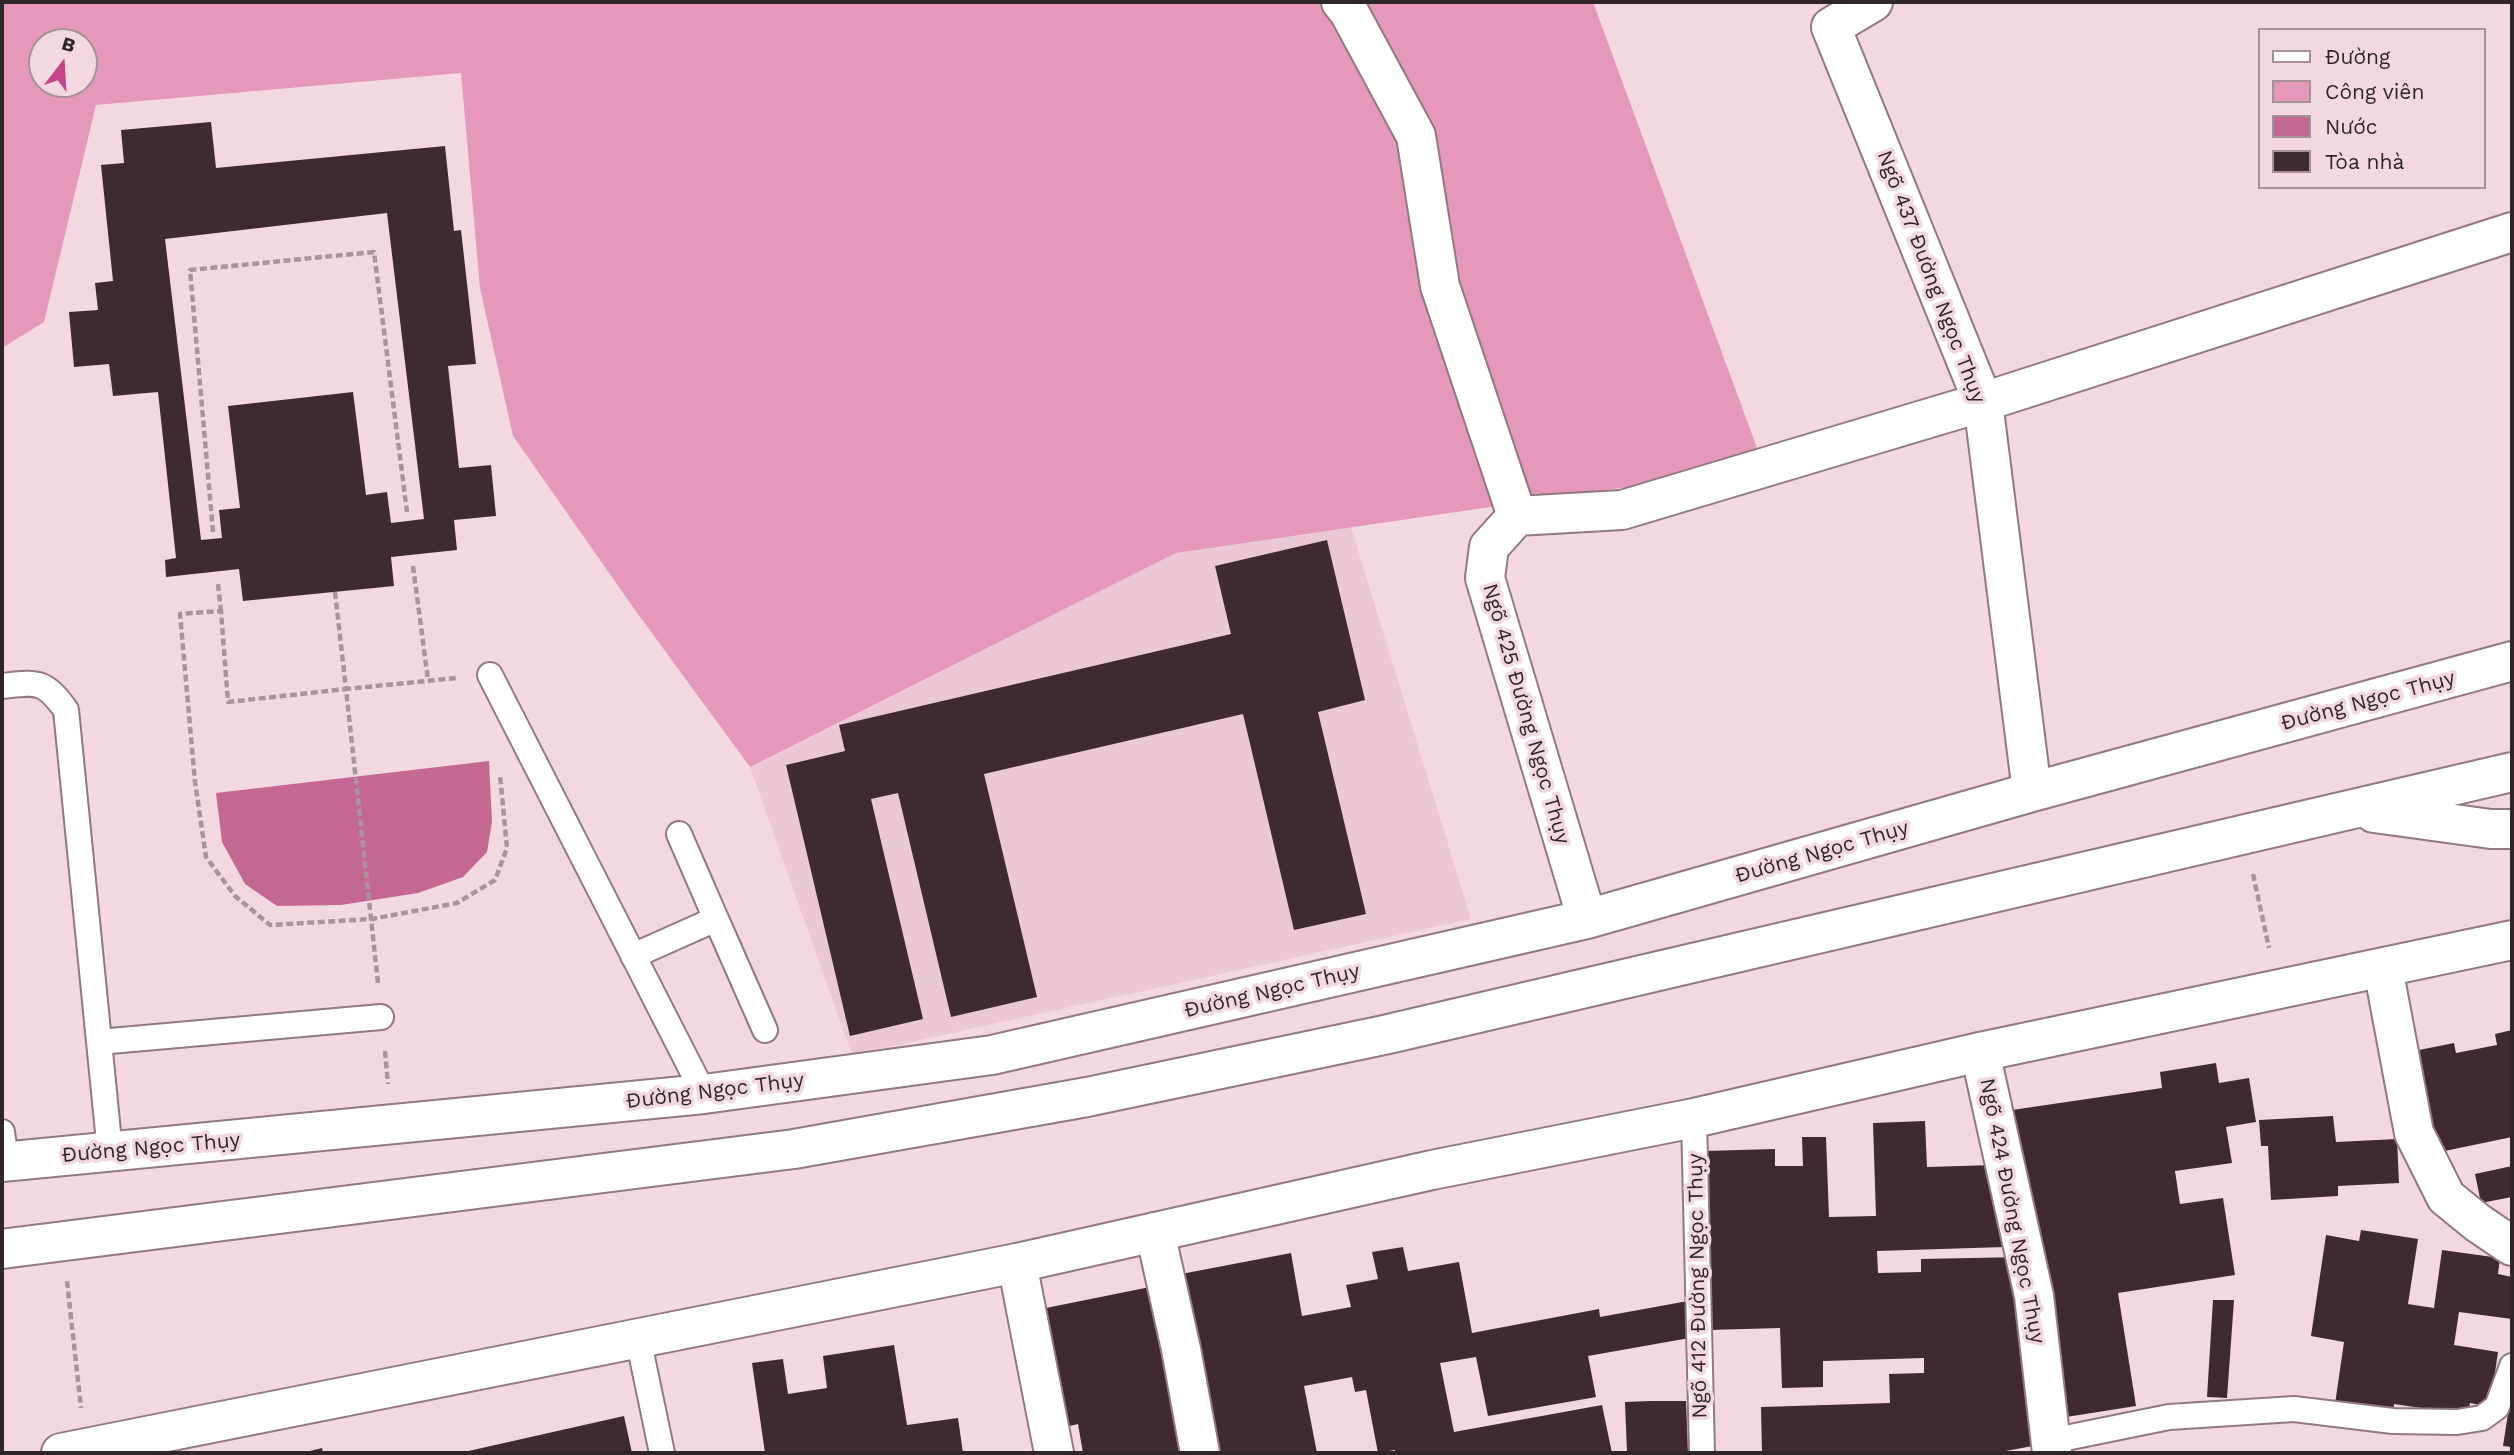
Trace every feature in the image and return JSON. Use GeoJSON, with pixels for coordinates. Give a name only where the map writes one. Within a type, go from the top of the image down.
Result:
{"type":"FeatureCollection","features":[{"type":"Feature","properties":{"kind":"street"},"geometry":{"type":"LineString","coordinates":[[1341,2],[1416,136],[1440,286],[1517,516],[1622,510],[1983,401],[2512,232]]}},
{"type":"Feature","properties":{"kind":"street","name":"Ngõ 437 Đường Ngọc Thụy"},"geometry":{"type":"LineString","coordinates":[[1873,2],[1831,27],[1983,401],[2032,792]]}},
{"type":"Feature","properties":{"kind":"street","name":"Ngõ 425 Đường Ngọc Thụy"},"geometry":{"type":"LineString","coordinates":[[1517,516],[1489,547],[1485,578],[1587,919]]}},
{"type":"Feature","properties":{"kind":"street","name":"Đường Ngọc Thụy"},"geometry":{"type":"LineString","coordinates":[[3,1152],[110,1152],[704,1094],[992,1055],[1587,919],[2032,792],[2512,661]]}},
{"type":"Feature","properties":{"kind":"street"},"geometry":{"type":"LineString","coordinates":[[2,1249],[794,1149],[1087,1097],[1384,1035],[2512,772]]}},
{"type":"Feature","properties":{"kind":"street"},"geometry":{"type":"LineString","coordinates":[[2351,810],[2491,829],[2512,829]]}},
{"type":"Feature","properties":{"kind":"street"},"geometry":{"type":"LineString","coordinates":[[73,1450],[1017,1263],[1432,1170],[1694,1118],[1980,1052],[2512,940]]}},
{"type":"Feature","properties":{"kind":"street"},"geometry":{"type":"LineString","coordinates":[[2383,968],[2414,1133],[2446,1197],[2512,1246]]}},
{"type":"Feature","properties":{"kind":"street","name":"Ngõ 424 Đường Ngọc Thụy"},"geometry":{"type":"LineString","coordinates":[[1980,1052],[2034,1296],[2051,1447]]}},
{"type":"Feature","properties":{"kind":"street"},"geometry":{"type":"LineString","coordinates":[[1155,1232],[1181,1349],[1200,1453]]}},
{"type":"Feature","properties":{"kind":"street"},"geometry":{"type":"LineString","coordinates":[[1017,1263],[1054,1453]]}},
{"type":"Feature","properties":{"kind":"lane"},"geometry":{"type":"LineString","coordinates":[[490,675],[704,1094]]}},
{"type":"Feature","properties":{"kind":"lane"},"geometry":{"type":"LineString","coordinates":[[2,686],[32,682],[51,689],[66,710],[110,1152]]}},
{"type":"Feature","properties":{"kind":"lane"},"geometry":{"type":"LineString","coordinates":[[679,834],[765,1030]]}},
{"type":"Feature","properties":{"kind":"lane"},"geometry":{"type":"LineString","coordinates":[[633,956],[716,919]]}},
{"type":"Feature","properties":{"kind":"lane"},"geometry":{"type":"LineString","coordinates":[[99,1042],[382,1017]]}},
{"type":"Feature","properties":{"kind":"lane","name":"Ngõ 412 Đường Ngọc Thụy"},"geometry":{"type":"LineString","coordinates":[[1694,1118],[1702,1453]]}},
{"type":"Feature","properties":{"kind":"lane"},"geometry":{"type":"LineString","coordinates":[[638,1338],[662,1453]]}},
{"type":"Feature","properties":{"kind":"lane"},"geometry":{"type":"LineString","coordinates":[[2051,1447],[2169,1417],[2294,1409],[2393,1421],[2457,1422],[2482,1418],[2497,1407],[2512,1366]]}},
{"type":"Feature","properties":{"kind":"path"},"geometry":{"type":"LineString","coordinates":[[214,532],[190,270],[374,252],[407,512]]}},
{"type":"Feature","properties":{"kind":"path"},"geometry":{"type":"LineString","coordinates":[[413,566],[428,680]]}},
{"type":"Feature","properties":{"kind":"path"},"geometry":{"type":"LineString","coordinates":[[218,584],[228,702],[490,675]]}},
{"type":"Feature","properties":{"kind":"path"},"geometry":{"type":"LineString","coordinates":[[335,592],[393,1124]]}},
{"type":"Feature","properties":{"kind":"path"},"geometry":{"type":"LineString","coordinates":[[221,611],[180,614],[195,782],[206,857],[235,896],[270,925],[372,919],[457,903],[495,880],[507,848],[499,768]]}},
{"type":"Feature","properties":{"kind":"path"},"geometry":{"type":"LineString","coordinates":[[2245,835],[2277,990]]}},
{"type":"Feature","properties":{"kind":"path"},"geometry":{"type":"LineString","coordinates":[[63,1242],[73,1450]]}},
{"type":"Feature","properties":{"kind":"shaded area"},"geometry":{"type":"Polygon","coordinates":[[[1350,524],[1471,919],[852,1055],[750,767],[1176,553],[1350,524]]]}},
{"type":"Feature","properties":{"kind":"green space"},"geometry":{"type":"Polygon","coordinates":[[[2,2],[1593,2],[1764,467],[1176,553],[750,767],[635,610],[513,436],[480,288],[461,73],[96,105],[44,322],[2,348],[2,2]]]}},
{"type":"Feature","properties":{"kind":"water"},"geometry":{"type":"Polygon","coordinates":[[[489,761],[492,822],[487,852],[463,877],[418,893],[341,905],[277,906],[245,884],[222,842],[216,793],[489,761]]]}},
{"type":"Feature","properties":{"kind":"building"},"geometry":{"type":"Polygon","coordinates":[[[211,122],[216,168],[445,146],[454,231],[461,230],[476,364],[448,366],[459,468],[491,465],[496,516],[454,520],[457,550],[391,557],[394,586],[243,601],[239,569],[166,577],[165,560],[176,558],[158,392],[113,396],[109,364],[74,367],[69,312],[98,310],[95,283],[113,281],[101,165],[124,163],[121,130],[211,122]],[[387,213],[165,239],[201,540],[222,538],[219,510],[240,508],[228,406],[353,392],[366,495],[387,492],[391,523],[424,519],[387,213]]]}},
{"type":"Feature","properties":{"kind":"building"},"geometry":{"type":"Polygon","coordinates":[[[1327,540],[1365,700],[1318,712],[1366,914],[1294,930],[1243,714],[984,774],[1037,997],[951,1017],[898,793],[871,799],[923,1019],[850,1036],[786,765],[845,751],[839,725],[1231,634],[1215,566],[1327,540]]]}},
{"type":"Feature","properties":{"kind":"building"},"geometry":{"type":"Polygon","coordinates":[[[2512,1030],[2512,1137],[2435,1153],[2414,1051],[2454,1043],[2456,1053],[2497,1045],[2495,1034],[2512,1030]]]}},
{"type":"Feature","properties":{"kind":"building"},"geometry":{"type":"Polygon","coordinates":[[[2216,1063],[2219,1083],[2249,1078],[2256,1122],[2226,1127],[2232,1163],[2175,1171],[2180,1204],[2223,1198],[2235,1275],[2118,1293],[2136,1406],[2060,1418],[2012,1110],[2162,1088],[2160,1072],[2216,1063]]]}},
{"type":"Feature","properties":{"kind":"building"},"geometry":{"type":"Polygon","coordinates":[[[2333,1116],[2336,1142],[2397,1139],[2399,1183],[2338,1186],[2338,1196],[2271,1200],[2268,1146],[2261,1146],[2259,1120],[2333,1116]]]}},
{"type":"Feature","properties":{"kind":"building"},"geometry":{"type":"Polygon","coordinates":[[[1925,1121],[1927,1167],[1994,1165],[1996,1212],[2004,1213],[2005,1247],[1877,1251],[1878,1273],[1921,1272],[1921,1259],[2022,1257],[2038,1445],[1995,1453],[1762,1453],[1761,1407],[1890,1403],[1889,1374],[1924,1373],[1924,1358],[1823,1361],[1823,1387],[1782,1388],[1780,1328],[1710,1330],[1704,1151],[1775,1149],[1775,1166],[1803,1166],[1802,1137],[1826,1137],[1829,1217],[1876,1216],[1873,1123],[1925,1121]]]}},
{"type":"Feature","properties":{"kind":"building"},"geometry":{"type":"Polygon","coordinates":[[[2512,1166],[2512,1197],[2481,1203],[2475,1174],[2512,1166]]]}},
{"type":"Feature","properties":{"kind":"building"},"geometry":{"type":"Polygon","coordinates":[[[2361,1230],[2418,1239],[2408,1304],[2434,1308],[2442,1250],[2500,1258],[2498,1274],[2512,1277],[2512,1319],[2459,1312],[2454,1345],[2498,1352],[2490,1407],[2470,1403],[2468,1415],[2394,1404],[2393,1413],[2335,1404],[2344,1342],[2311,1336],[2326,1235],[2359,1241],[2361,1230]]]}},
{"type":"Feature","properties":{"kind":"building"},"geometry":{"type":"Polygon","coordinates":[[[1403,1247],[1408,1271],[1459,1262],[1472,1333],[1599,1309],[1600,1317],[1688,1301],[1695,1337],[1588,1356],[1596,1397],[1488,1416],[1476,1357],[1440,1363],[1454,1432],[1602,1405],[1612,1453],[1395,1453],[1395,1450],[1378,1453],[1366,1390],[1355,1392],[1352,1377],[1304,1386],[1317,1453],[1210,1453],[1176,1275],[1291,1253],[1302,1316],[1351,1307],[1346,1285],[1378,1279],[1372,1252],[1403,1247]]]}},
{"type":"Feature","properties":{"kind":"building"},"geometry":{"type":"Polygon","coordinates":[[[1160,1285],[1193,1453],[1083,1453],[1078,1424],[1065,1427],[1041,1309],[1160,1285]]]}},
{"type":"Feature","properties":{"kind":"building"},"geometry":{"type":"Polygon","coordinates":[[[2213,1300],[2234,1300],[2227,1398],[2207,1397],[2213,1300]]]}},
{"type":"Feature","properties":{"kind":"building"},"geometry":{"type":"Polygon","coordinates":[[[894,1345],[907,1425],[958,1418],[963,1453],[765,1453],[752,1363],[783,1359],[788,1394],[827,1388],[823,1356],[894,1345]]]}},
{"type":"Feature","properties":{"kind":"building"},"geometry":{"type":"Polygon","coordinates":[[[2512,1394],[2512,1447],[2503,1446],[2512,1394]]]}},
{"type":"Feature","properties":{"kind":"building"},"geometry":{"type":"Polygon","coordinates":[[[1686,1401],[1688,1453],[1627,1453],[1625,1402],[1686,1401]]]}},
{"type":"Feature","properties":{"kind":"building"},"geometry":{"type":"Polygon","coordinates":[[[624,1416],[632,1453],[464,1453],[464,1452],[624,1416]]]}},
{"type":"Feature","properties":{"kind":"building"},"geometry":{"type":"Polygon","coordinates":[[[322,1448],[323,1453],[306,1453],[306,1452],[322,1448]]]}}]}
